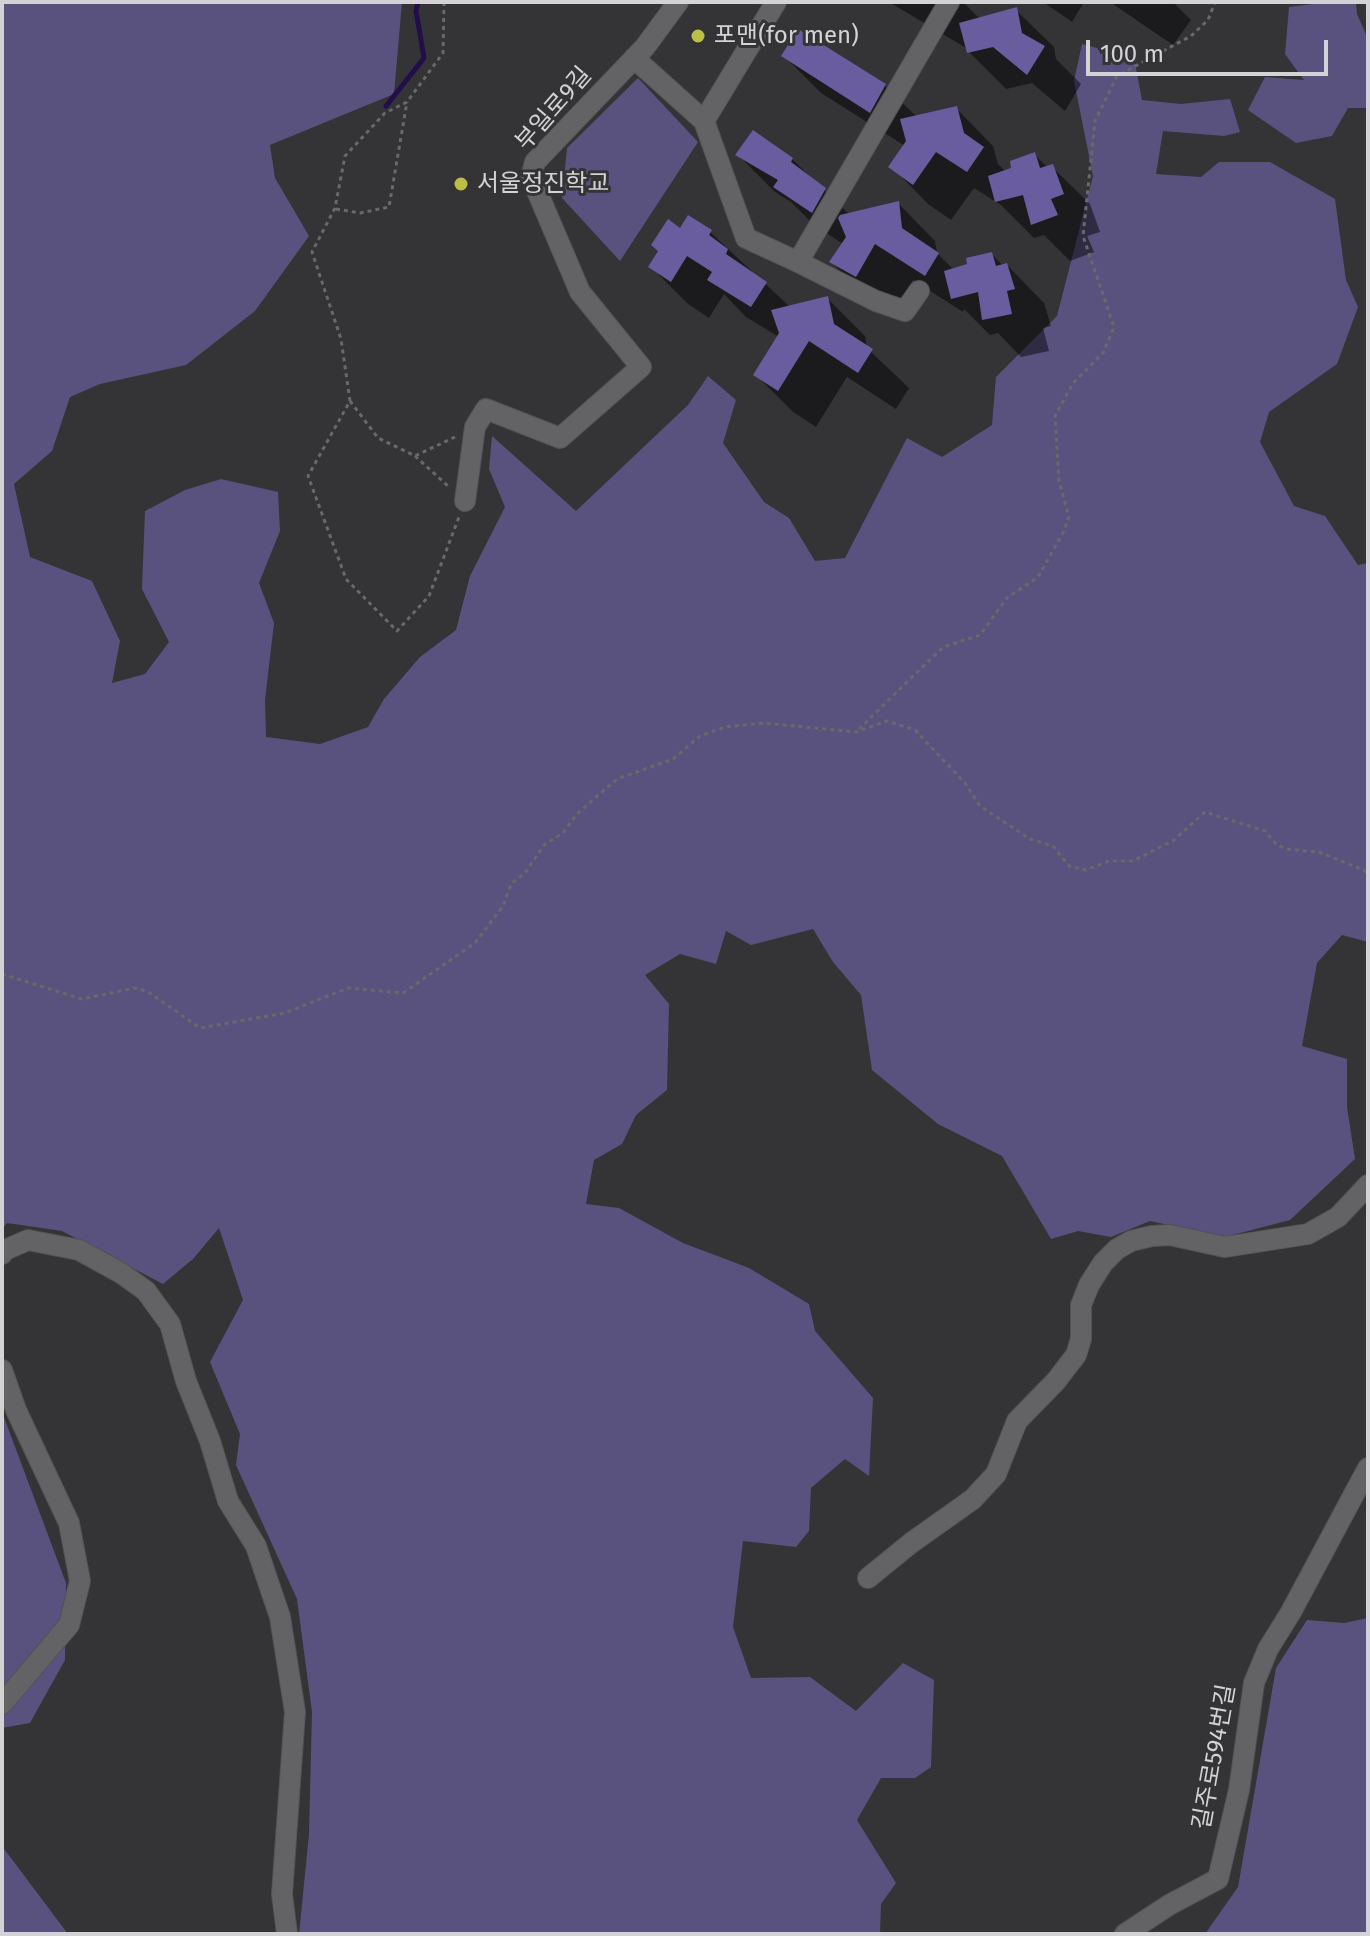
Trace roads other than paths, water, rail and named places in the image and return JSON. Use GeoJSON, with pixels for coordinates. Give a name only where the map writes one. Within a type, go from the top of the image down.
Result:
{"type":"FeatureCollection","features":[{"type":"Feature","properties":{"kind":"street","name":"부일로9길"},"geometry":{"type":"LineString","coordinates":[[465,501],[475,427],[486,409],[560,438],[641,367],[580,292],[531,177],[535,162],[634,58],[678,2]]}},
{"type":"Feature","properties":{"kind":"street"},"geometry":{"type":"LineString","coordinates":[[704,121],[776,2]]}},
{"type":"Feature","properties":{"kind":"street"},"geometry":{"type":"LineString","coordinates":[[798,262],[949,2]]}},
{"type":"Feature","properties":{"kind":"street"},"geometry":{"type":"LineString","coordinates":[[634,58],[704,121],[746,238],[876,301],[905,311],[919,291]]}},
{"type":"Feature","properties":{"kind":"street"},"geometry":{"type":"LineString","coordinates":[[868,1578],[973,1499],[996,1474],[1017,1421],[1056,1381],[1076,1355],[1081,1339],[1081,1305],[1103,1263],[1117,1249],[1131,1241],[1152,1236],[1170,1235],[1225,1247],[1308,1234],[1338,1217],[1368,1185]]}},
{"type":"Feature","properties":{"kind":"street"},"geometry":{"type":"LineString","coordinates":[[2,1254],[28,1240],[79,1250],[146,1291],[170,1324],[186,1381],[210,1441],[228,1501],[256,1546],[280,1617],[295,1712],[282,1894],[287,1934]]}},
{"type":"Feature","properties":{"kind":"street"},"geometry":{"type":"LineString","coordinates":[[2,1370],[16,1410],[69,1523],[80,1581],[69,1625],[2,1704]]}},
{"type":"Feature","properties":{"kind":"street","name":"길주로594번길"},"geometry":{"type":"LineString","coordinates":[[1125,1934],[1169,1905],[1218,1879],[1239,1790],[1254,1683],[1268,1649],[1368,1468]]}},
{"type":"Feature","properties":{"kind":"waterway"},"geometry":{"type":"LineString","coordinates":[[386,106],[424,58],[416,11],[418,2]]}},
{"type":"Feature","properties":{"kind":"place","name":"포맨(for men)"},"geometry":{"type":"Point","coordinates":[698,36]}},
{"type":"Feature","properties":{"kind":"place","name":"서울정진학교"},"geometry":{"type":"Point","coordinates":[461,184]}}]}
